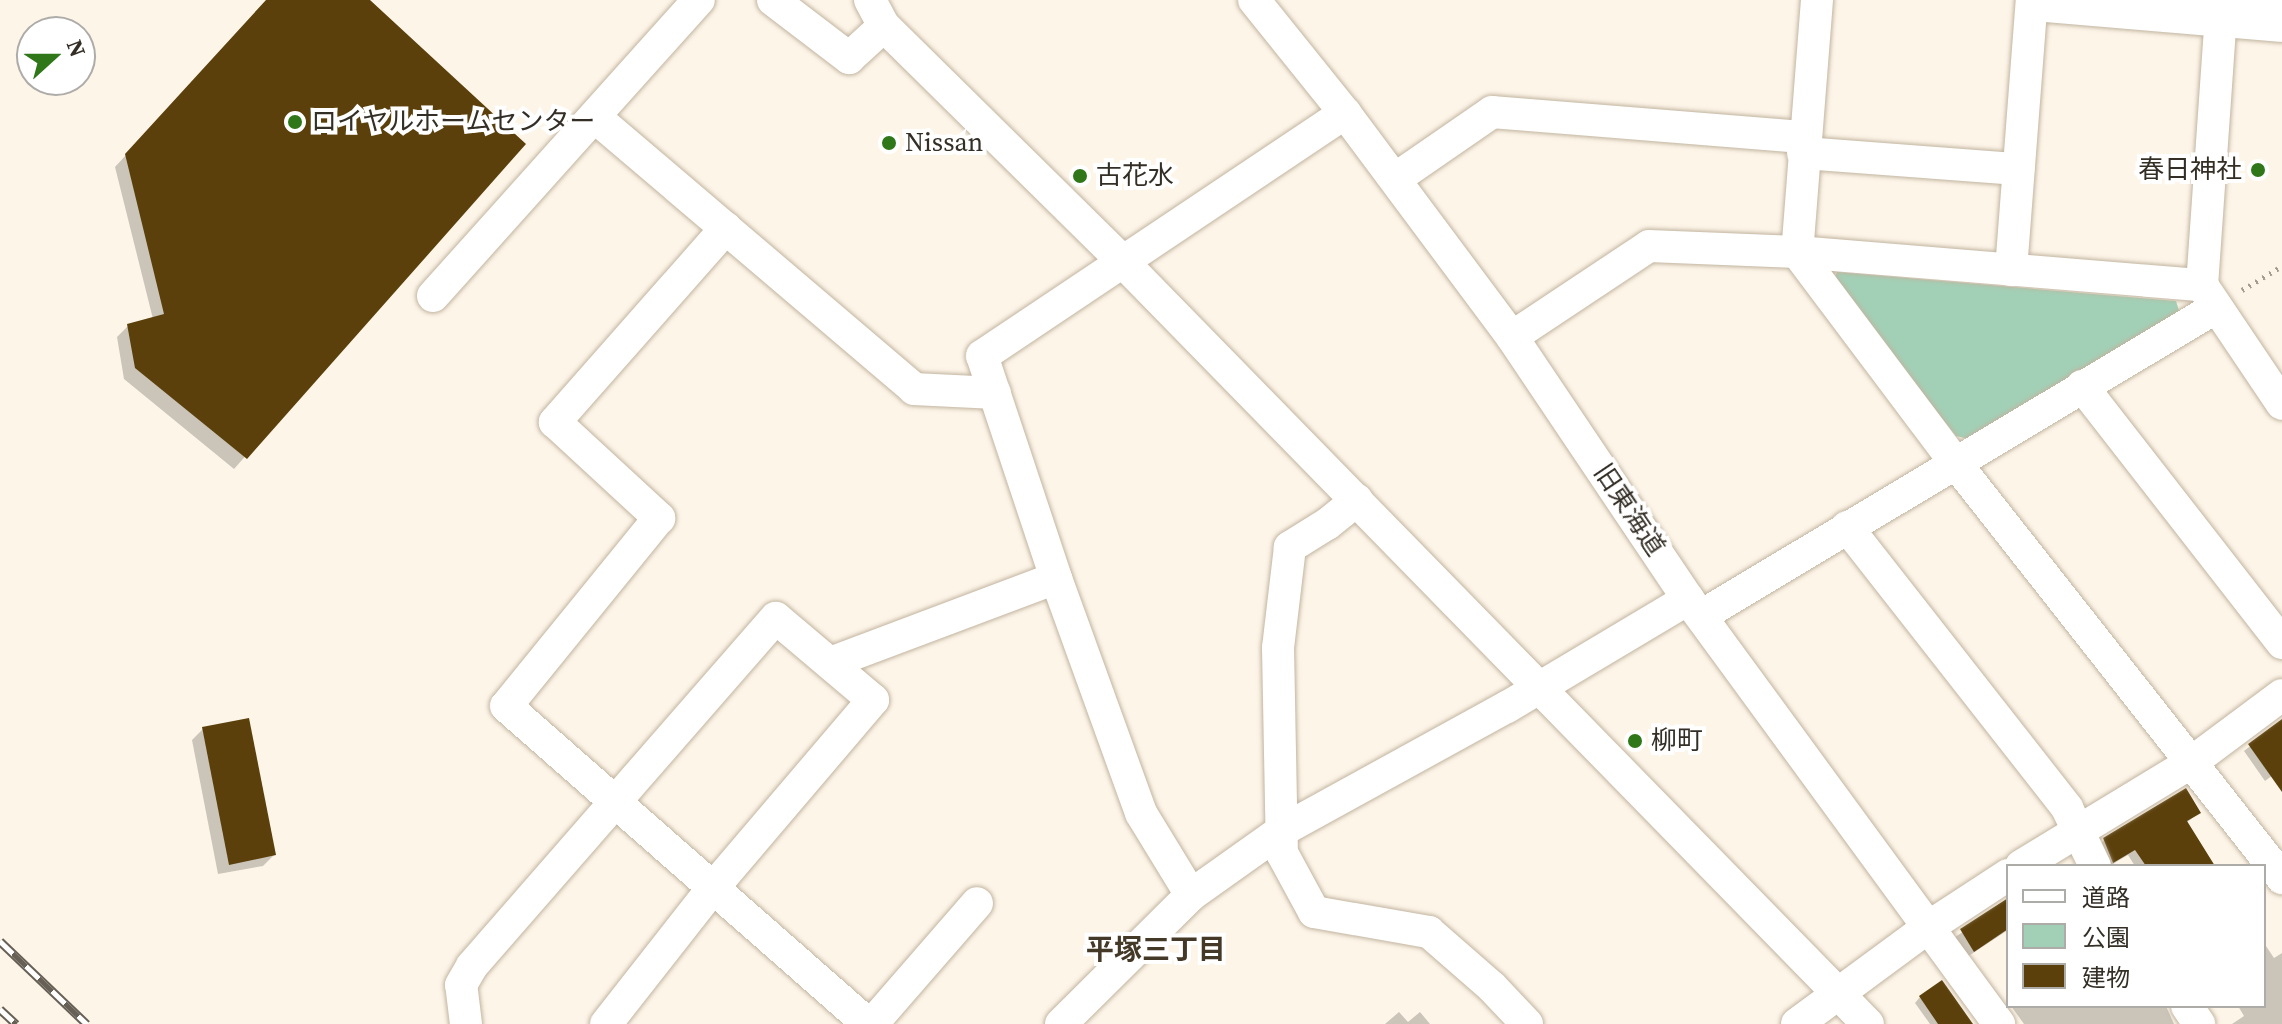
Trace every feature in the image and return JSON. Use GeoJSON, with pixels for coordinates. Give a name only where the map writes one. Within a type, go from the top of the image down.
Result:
{"type":"FeatureCollection","features":[{"type":"Feature","properties":{"kind":"highway"},"geometry":{"type":"LineString","coordinates":[[2045,0],[2282,20]]}},
{"type":"Feature","properties":{"kind":"street"},"geometry":{"type":"LineString","coordinates":[[433,296],[699,0]]}},
{"type":"Feature","properties":{"kind":"street"},"geometry":{"type":"LineString","coordinates":[[773,0],[849,58],[877,13],[1868,1024]]}},
{"type":"Feature","properties":{"kind":"street","name":"旧東海道"},"geometry":{"type":"LineString","coordinates":[[1254,0],[1345,113],[1512,337],[1695,608],[1999,1024]]}},
{"type":"Feature","properties":{"kind":"street"},"geometry":{"type":"LineString","coordinates":[[1817,0],[1797,252],[1954,461],[2282,878]]}},
{"type":"Feature","properties":{"kind":"street"},"geometry":{"type":"LineString","coordinates":[[2011,270],[2032,0]]}},
{"type":"Feature","properties":{"kind":"street"},"geometry":{"type":"LineString","coordinates":[[2221,14],[2208,296],[2280,399]]}},
{"type":"Feature","properties":{"kind":"street"},"geometry":{"type":"LineString","coordinates":[[1395,179],[1492,112],[2018,169]]}},
{"type":"Feature","properties":{"kind":"street"},"geometry":{"type":"LineString","coordinates":[[1191,895],[1141,813],[1056,578],[982,356],[1345,113]]}},
{"type":"Feature","properties":{"kind":"street"},"geometry":{"type":"LineString","coordinates":[[596,118],[914,389],[995,393]]}},
{"type":"Feature","properties":{"kind":"street"},"geometry":{"type":"LineString","coordinates":[[726,228],[555,422],[659,518],[506,706],[870,1024],[977,903]]}},
{"type":"Feature","properties":{"kind":"street"},"geometry":{"type":"LineString","coordinates":[[1512,337],[1649,246],[1797,252],[2011,270],[2208,296]]}},
{"type":"Feature","properties":{"kind":"street"},"geometry":{"type":"LineString","coordinates":[[1061,1024],[1191,895],[1281,831],[1541,687],[1847,527],[2082,386],[2208,296]]}},
{"type":"Feature","properties":{"kind":"street"},"geometry":{"type":"LineString","coordinates":[[2082,386],[2282,643]]}},
{"type":"Feature","properties":{"kind":"street"},"geometry":{"type":"LineString","coordinates":[[1357,500],[1327,524],[1290,547],[1278,648],[1282,853],[1314,912],[1429,932],[1492,987],[1527,1024]]}},
{"type":"Feature","properties":{"kind":"street"},"geometry":{"type":"LineString","coordinates":[[1847,527],[2067,808],[2094,864]]}},
{"type":"Feature","properties":{"kind":"street"},"geometry":{"type":"LineString","coordinates":[[830,663],[1056,578]]}},
{"type":"Feature","properties":{"kind":"street"},"geometry":{"type":"LineString","coordinates":[[466,1024],[461,985],[472,966],[776,618],[873,700],[712,889],[606,1024]]}},
{"type":"Feature","properties":{"kind":"street"},"geometry":{"type":"LineString","coordinates":[[2024,864],[2077,829],[2192,762],[2282,695]]}},
{"type":"Feature","properties":{"kind":"street"},"geometry":{"type":"LineString","coordinates":[[1797,1024],[1927,928],[2006,876]]}},
{"type":"Feature","properties":{"kind":"path"},"geometry":{"type":"LineString","coordinates":[[2208,296],[2282,266]]}},
{"type":"Feature","properties":{"kind":"green space"},"geometry":{"type":"Polygon","coordinates":[[[1837,272],[2176,301],[2180,314],[1973,440],[1956,436],[1834,280],[1837,272]]]}},
{"type":"Feature","properties":{"kind":"building"},"geometry":{"type":"Polygon","coordinates":[[[266,0],[370,0],[526,144],[247,459],[135,368],[127,324],[164,314],[125,154],[266,0]]]}},
{"type":"Feature","properties":{"kind":"building"},"geometry":{"type":"Polygon","coordinates":[[[249,718],[276,855],[229,865],[202,727],[249,718]]]}},
{"type":"Feature","properties":{"kind":"building"},"geometry":{"type":"Polygon","coordinates":[[[2282,719],[2282,792],[2248,744],[2282,719]]]}},
{"type":"Feature","properties":{"kind":"building"},"geometry":{"type":"Polygon","coordinates":[[[2186,788],[2201,813],[2187,821],[2214,864],[2145,864],[2135,850],[2113,863],[2103,838],[2186,788]]]}},
{"type":"Feature","properties":{"kind":"building"},"geometry":{"type":"Polygon","coordinates":[[[2006,899],[2006,930],[1974,952],[1960,929],[2006,899]]]}},
{"type":"Feature","properties":{"kind":"building"},"geometry":{"type":"Polygon","coordinates":[[[1942,980],[1973,1024],[1938,1024],[1919,996],[1942,980]]]}},
{"type":"Feature","properties":{"kind":"railway"},"geometry":{"type":"LineString","coordinates":[[0,941],[87,1024]]}},
{"type":"Feature","properties":{"kind":"railway"},"geometry":{"type":"LineString","coordinates":[[0,1009],[16,1024]]}},
{"type":"Feature","properties":{"kind":"place","name":"ロイヤルホームセンター"},"geometry":{"type":"Point","coordinates":[295,122]}},
{"type":"Feature","properties":{"kind":"place","name":"Nissan"},"geometry":{"type":"Point","coordinates":[889,143]}},
{"type":"Feature","properties":{"kind":"place","name":"春日神社"},"geometry":{"type":"Point","coordinates":[2258,170]}},
{"type":"Feature","properties":{"kind":"place","name":"古花水"},"geometry":{"type":"Point","coordinates":[1080,176]}},
{"type":"Feature","properties":{"kind":"place","name":"柳町"},"geometry":{"type":"Point","coordinates":[1635,741]}},
{"type":"Feature","properties":{"kind":"district","name":"平塚三丁目"},"geometry":{"type":"Point","coordinates":[1156,949]}}]}
